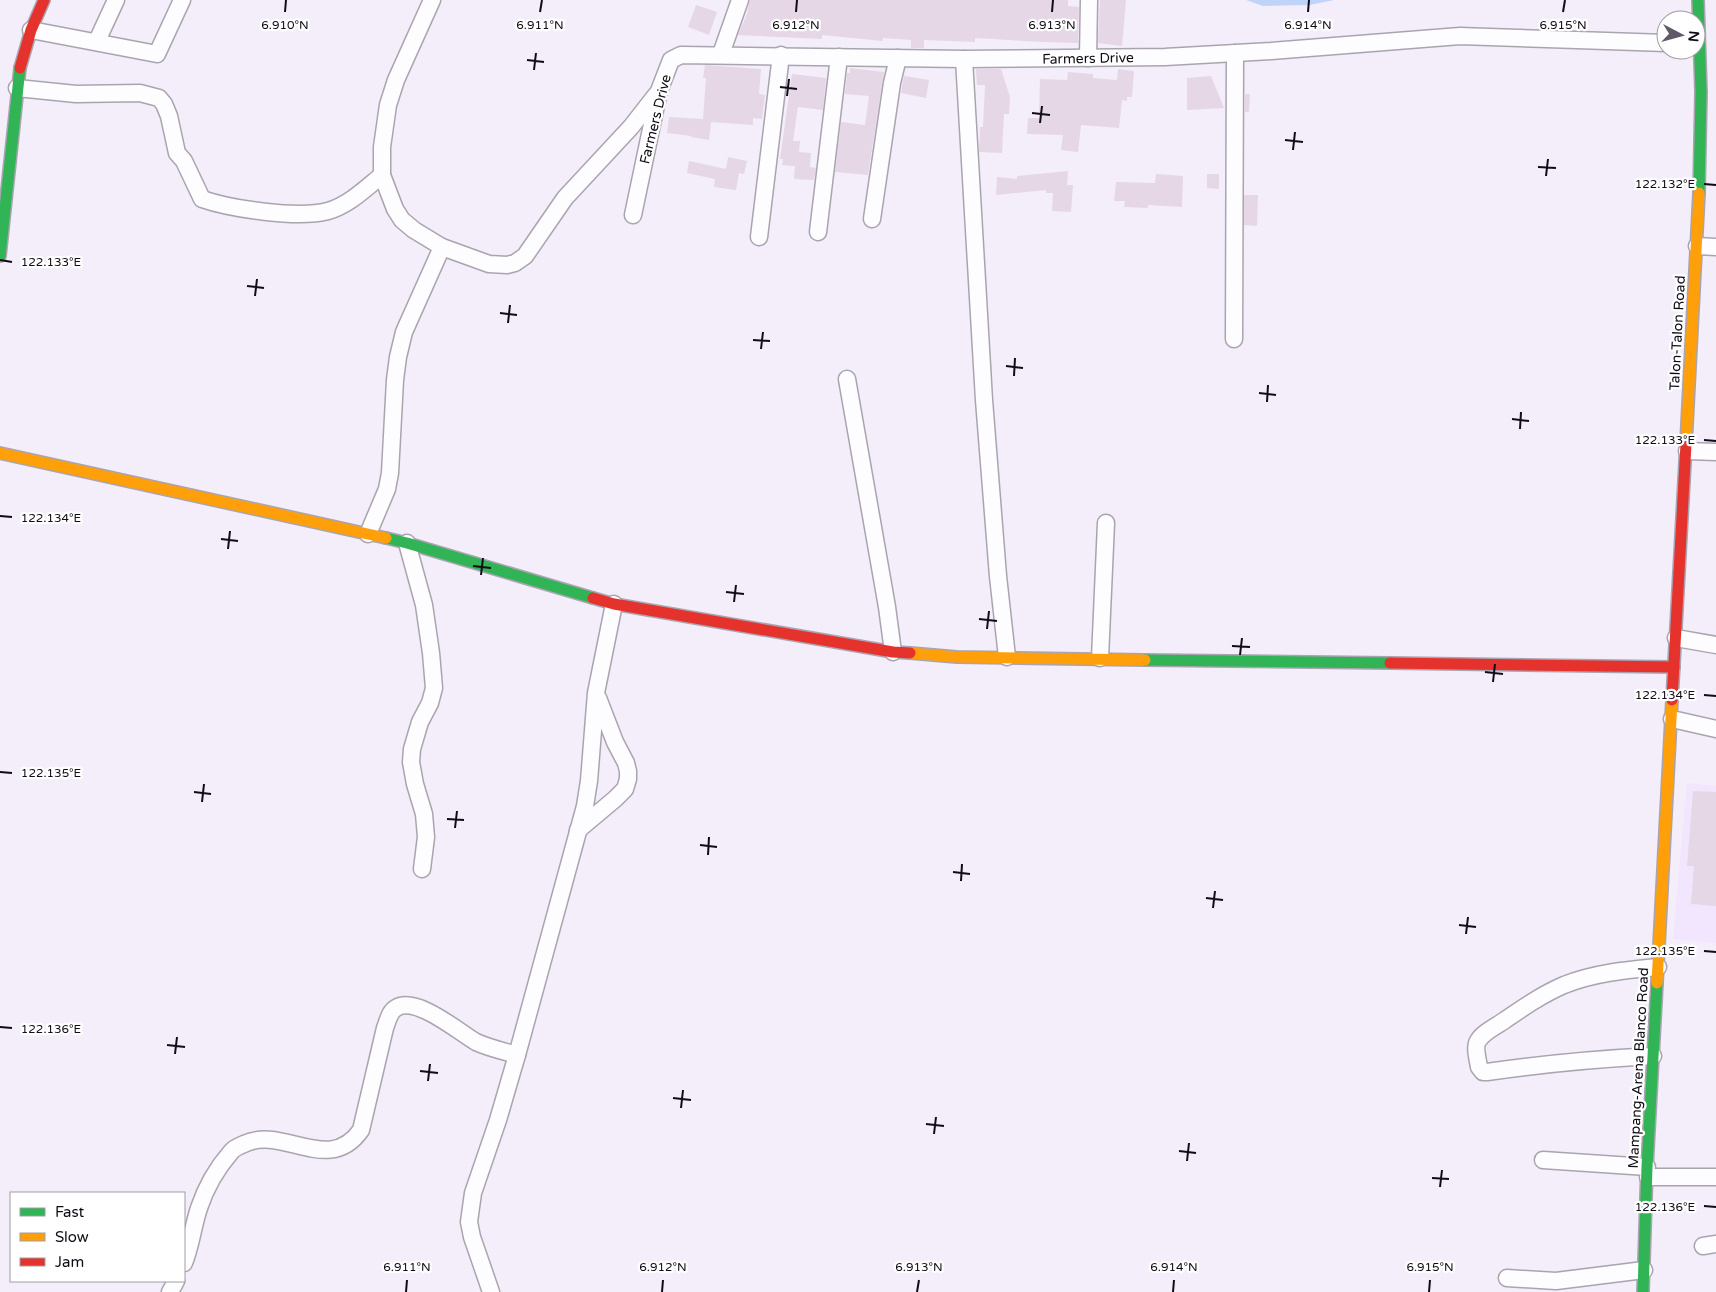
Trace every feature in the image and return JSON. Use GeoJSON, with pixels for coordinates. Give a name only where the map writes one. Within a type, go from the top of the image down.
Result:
{"type":"FeatureCollection","features":[{"type":"Feature","properties":{"kind":"street"},"geometry":{"type":"LineString","coordinates":[[0,256],[16,121],[20,65],[31,30],[44,0]]}},
{"type":"Feature","properties":{"kind":"street"},"geometry":{"type":"LineString","coordinates":[[96,41],[116,0]]}},
{"type":"Feature","properties":{"kind":"street"},"geometry":{"type":"LineString","coordinates":[[31,30],[157,54],[182,0]]}},
{"type":"Feature","properties":{"kind":"street"},"geometry":{"type":"LineString","coordinates":[[432,0],[396,80],[388,105],[382,147],[382,175],[395,209],[402,220],[414,230],[442,247],[489,264],[507,265],[525,256],[565,198],[632,127],[659,91]]}},
{"type":"Feature","properties":{"kind":"street"},"geometry":{"type":"LineString","coordinates":[[721,54],[740,0]]}},
{"type":"Feature","properties":{"kind":"street"},"geometry":{"type":"LineString","coordinates":[[1088,58],[1089,0]]}},
{"type":"Feature","properties":{"kind":"street","name":"Farmers Drive"},"geometry":{"type":"LineString","coordinates":[[633,215],[659,91],[671,60],[675,56],[721,54],[898,58],[1165,57],[1460,36],[1656,43]]}},
{"type":"Feature","properties":{"kind":"street"},"geometry":{"type":"LineString","coordinates":[[1234,339],[1235,53]]}},
{"type":"Feature","properties":{"kind":"street"},"geometry":{"type":"LineString","coordinates":[[759,237],[781,55]]}},
{"type":"Feature","properties":{"kind":"street"},"geometry":{"type":"LineString","coordinates":[[818,232],[839,57]]}},
{"type":"Feature","properties":{"kind":"street"},"geometry":{"type":"LineString","coordinates":[[872,219],[892,83],[898,58]]}},
{"type":"Feature","properties":{"kind":"street"},"geometry":{"type":"LineString","coordinates":[[964,58],[984,400],[998,576],[1007,657]]}},
{"type":"Feature","properties":{"kind":"street","name":"Talon-Talon Road"},"geometry":{"type":"LineString","coordinates":[[1674,667],[1701,130],[1699,60]]}},
{"type":"Feature","properties":{"kind":"street"},"geometry":{"type":"LineString","coordinates":[[17,88],[76,94],[140,93],[159,98],[169,116],[177,153],[184,161],[202,199],[221,206],[302,214],[328,211],[347,202],[382,175]]}},
{"type":"Feature","properties":{"kind":"street"},"geometry":{"type":"LineString","coordinates":[[1696,246],[1716,247]]}},
{"type":"Feature","properties":{"kind":"street"},"geometry":{"type":"LineString","coordinates":[[368,534],[387,489],[390,474],[395,380],[404,332],[442,247]]}},
{"type":"Feature","properties":{"kind":"street"},"geometry":{"type":"LineString","coordinates":[[847,379],[887,607],[893,652]]}},
{"type":"Feature","properties":{"kind":"street"},"geometry":{"type":"LineString","coordinates":[[1686,450],[1716,452]]}},
{"type":"Feature","properties":{"kind":"street"},"geometry":{"type":"LineString","coordinates":[[0,453],[407,543],[614,604],[893,652],[934,656],[1674,667]]}},
{"type":"Feature","properties":{"kind":"street"},"geometry":{"type":"LineString","coordinates":[[1100,658],[1106,523]]}},
{"type":"Feature","properties":{"kind":"street"},"geometry":{"type":"LineString","coordinates":[[407,543],[424,605],[434,688],[430,703],[420,722],[412,749],[411,762],[426,837],[422,869]]}},
{"type":"Feature","properties":{"kind":"street"},"geometry":{"type":"LineString","coordinates":[[491,1292],[472,1237],[469,1222],[473,1193],[498,1120],[517,1055],[578,830],[588,781],[596,693],[614,604]]}},
{"type":"Feature","properties":{"kind":"street"},"geometry":{"type":"LineString","coordinates":[[1676,638],[1716,645]]}},
{"type":"Feature","properties":{"kind":"street","name":"Mampang-Arena Blanco Road"},"geometry":{"type":"LineString","coordinates":[[1643,1292],[1647,1172],[1674,667]]}},
{"type":"Feature","properties":{"kind":"street"},"geometry":{"type":"LineString","coordinates":[[578,830],[615,799],[624,789],[628,779],[626,763],[615,742],[596,693]]}},
{"type":"Feature","properties":{"kind":"street"},"geometry":{"type":"LineString","coordinates":[[1672,719],[1716,729]]}},
{"type":"Feature","properties":{"kind":"street"},"geometry":{"type":"LineString","coordinates":[[1653,1056],[1592,1059],[1483,1072],[1478,1067],[1476,1046],[1478,1041],[1487,1032],[1536,999],[1565,985],[1590,976],[1616,971],[1658,967]]}},
{"type":"Feature","properties":{"kind":"street"},"geometry":{"type":"LineString","coordinates":[[185,1259],[199,1207],[210,1180],[232,1149],[248,1142],[261,1140],[327,1151],[344,1147],[353,1141],[360,1130],[385,1028],[391,1012],[397,1006],[405,1006],[430,1013],[446,1020],[475,1041],[491,1048],[517,1055]]}},
{"type":"Feature","properties":{"kind":"street"},"geometry":{"type":"LineString","coordinates":[[1543,1160],[1647,1172],[1716,1177]]}},
{"type":"Feature","properties":{"kind":"street"},"geometry":{"type":"LineString","coordinates":[[1508,1278],[1556,1281],[1644,1270]]}},
{"type":"Feature","properties":{"kind":"shaded area"},"geometry":{"type":"Polygon","coordinates":[[[1687,783],[1716,786],[1716,943],[1673,939],[1687,783]]]}},
{"type":"Feature","properties":{"kind":"water"},"geometry":{"type":"Polygon","coordinates":[[[1246,0],[1334,0],[1310,5],[1263,6],[1246,0]]]}},
{"type":"Feature","properties":{"kind":"building"},"geometry":{"type":"Polygon","coordinates":[[[750,0],[1068,0],[1068,6],[1079,7],[1078,43],[975,38],[975,42],[924,40],[924,48],[911,48],[911,40],[883,38],[883,41],[822,35],[822,39],[738,35],[747,14],[750,0]]]}},
{"type":"Feature","properties":{"kind":"building"},"geometry":{"type":"Polygon","coordinates":[[[1100,0],[1126,0],[1122,46],[1098,43],[1100,0]]]}},
{"type":"Feature","properties":{"kind":"building"},"geometry":{"type":"Polygon","coordinates":[[[696,5],[717,12],[709,35],[688,27],[696,5]]]}},
{"type":"Feature","properties":{"kind":"building"},"geometry":{"type":"Polygon","coordinates":[[[705,65],[761,69],[759,94],[765,95],[762,119],[753,118],[753,125],[711,122],[709,140],[667,133],[669,117],[703,119],[706,78],[703,78],[705,65]]]}},
{"type":"Feature","properties":{"kind":"building"},"geometry":{"type":"Polygon","coordinates":[[[850,68],[884,72],[868,175],[835,172],[841,122],[865,125],[869,96],[845,94],[847,73],[850,73],[850,68]]]}},
{"type":"Feature","properties":{"kind":"building"},"geometry":{"type":"Polygon","coordinates":[[[976,69],[1001,69],[1010,97],[1009,114],[1004,114],[1002,153],[979,152],[980,127],[983,127],[985,85],[977,85],[976,69]]]}},
{"type":"Feature","properties":{"kind":"building"},"geometry":{"type":"Polygon","coordinates":[[[1118,69],[1134,71],[1132,97],[1127,97],[1127,101],[1122,100],[1119,128],[1081,125],[1078,152],[1061,150],[1063,135],[1027,134],[1028,118],[1039,118],[1040,79],[1067,80],[1068,72],[1093,74],[1093,78],[1117,80],[1118,69]]]}},
{"type":"Feature","properties":{"kind":"building"},"geometry":{"type":"Polygon","coordinates":[[[792,74],[826,78],[823,110],[798,107],[793,141],[800,141],[799,152],[811,153],[810,167],[816,168],[814,180],[794,179],[795,166],[782,165],[783,159],[780,159],[792,74]]]}},
{"type":"Feature","properties":{"kind":"building"},"geometry":{"type":"Polygon","coordinates":[[[904,76],[929,80],[926,98],[901,93],[904,76]]]}},
{"type":"Feature","properties":{"kind":"building"},"geometry":{"type":"Polygon","coordinates":[[[1211,76],[1224,108],[1187,110],[1187,78],[1211,76]]]}},
{"type":"Feature","properties":{"kind":"building"},"geometry":{"type":"Polygon","coordinates":[[[1245,94],[1250,94],[1249,112],[1245,112],[1245,94]]]}},
{"type":"Feature","properties":{"kind":"building"},"geometry":{"type":"Polygon","coordinates":[[[728,157],[747,161],[744,174],[739,173],[736,190],[714,187],[715,179],[687,173],[689,161],[726,169],[728,157]]]}},
{"type":"Feature","properties":{"kind":"building"},"geometry":{"type":"Polygon","coordinates":[[[1068,171],[1067,185],[1073,185],[1071,212],[1052,211],[1053,193],[1046,193],[1046,190],[996,195],[997,177],[1017,179],[1017,176],[1068,171]]]}},
{"type":"Feature","properties":{"kind":"building"},"geometry":{"type":"Polygon","coordinates":[[[1156,174],[1183,176],[1182,207],[1148,205],[1148,208],[1124,207],[1125,201],[1114,201],[1116,182],[1155,183],[1156,174]]]}},
{"type":"Feature","properties":{"kind":"building"},"geometry":{"type":"Polygon","coordinates":[[[1207,174],[1219,174],[1219,189],[1207,188],[1207,174]]]}},
{"type":"Feature","properties":{"kind":"building"},"geometry":{"type":"Polygon","coordinates":[[[1244,195],[1258,195],[1257,226],[1244,225],[1244,195]]]}},
{"type":"Feature","properties":{"kind":"building"},"geometry":{"type":"Polygon","coordinates":[[[1693,791],[1716,792],[1716,906],[1691,904],[1694,866],[1687,866],[1693,791]]]}},
{"type":"Feature","properties":{"kind":"traffic: fast"},"geometry":{"type":"LineString","coordinates":[[1698,0],[1701,92],[1699,193]]}},
{"type":"Feature","properties":{"kind":"traffic: fast"},"geometry":{"type":"LineString","coordinates":[[0,256],[20,68]]}},
{"type":"Feature","properties":{"kind":"traffic: fast"},"geometry":{"type":"LineString","coordinates":[[386,538],[593,598]]}},
{"type":"Feature","properties":{"kind":"traffic: fast"},"geometry":{"type":"LineString","coordinates":[[1145,660],[1390,663]]}},
{"type":"Feature","properties":{"kind":"traffic: fast"},"geometry":{"type":"LineString","coordinates":[[1643,1292],[1647,1167],[1657,983]]}},
{"type":"Feature","properties":{"kind":"traffic: slow"},"geometry":{"type":"LineString","coordinates":[[1686,444],[1699,193]]}},
{"type":"Feature","properties":{"kind":"traffic: slow"},"geometry":{"type":"LineString","coordinates":[[0,453],[386,538]]}},
{"type":"Feature","properties":{"kind":"traffic: slow"},"geometry":{"type":"LineString","coordinates":[[910,653],[957,657],[1145,660]]}},
{"type":"Feature","properties":{"kind":"traffic: slow"},"geometry":{"type":"LineString","coordinates":[[1657,983],[1672,700]]}},
{"type":"Feature","properties":{"kind":"traffic: jam"},"geometry":{"type":"LineString","coordinates":[[20,68],[31,30],[44,0]]}},
{"type":"Feature","properties":{"kind":"traffic: jam"},"geometry":{"type":"LineString","coordinates":[[1672,700],[1686,444]]}},
{"type":"Feature","properties":{"kind":"traffic: jam"},"geometry":{"type":"LineString","coordinates":[[593,598],[614,604],[893,652],[910,653]]}},
{"type":"Feature","properties":{"kind":"traffic: jam"},"geometry":{"type":"LineString","coordinates":[[1390,663],[1674,667]]}}]}
